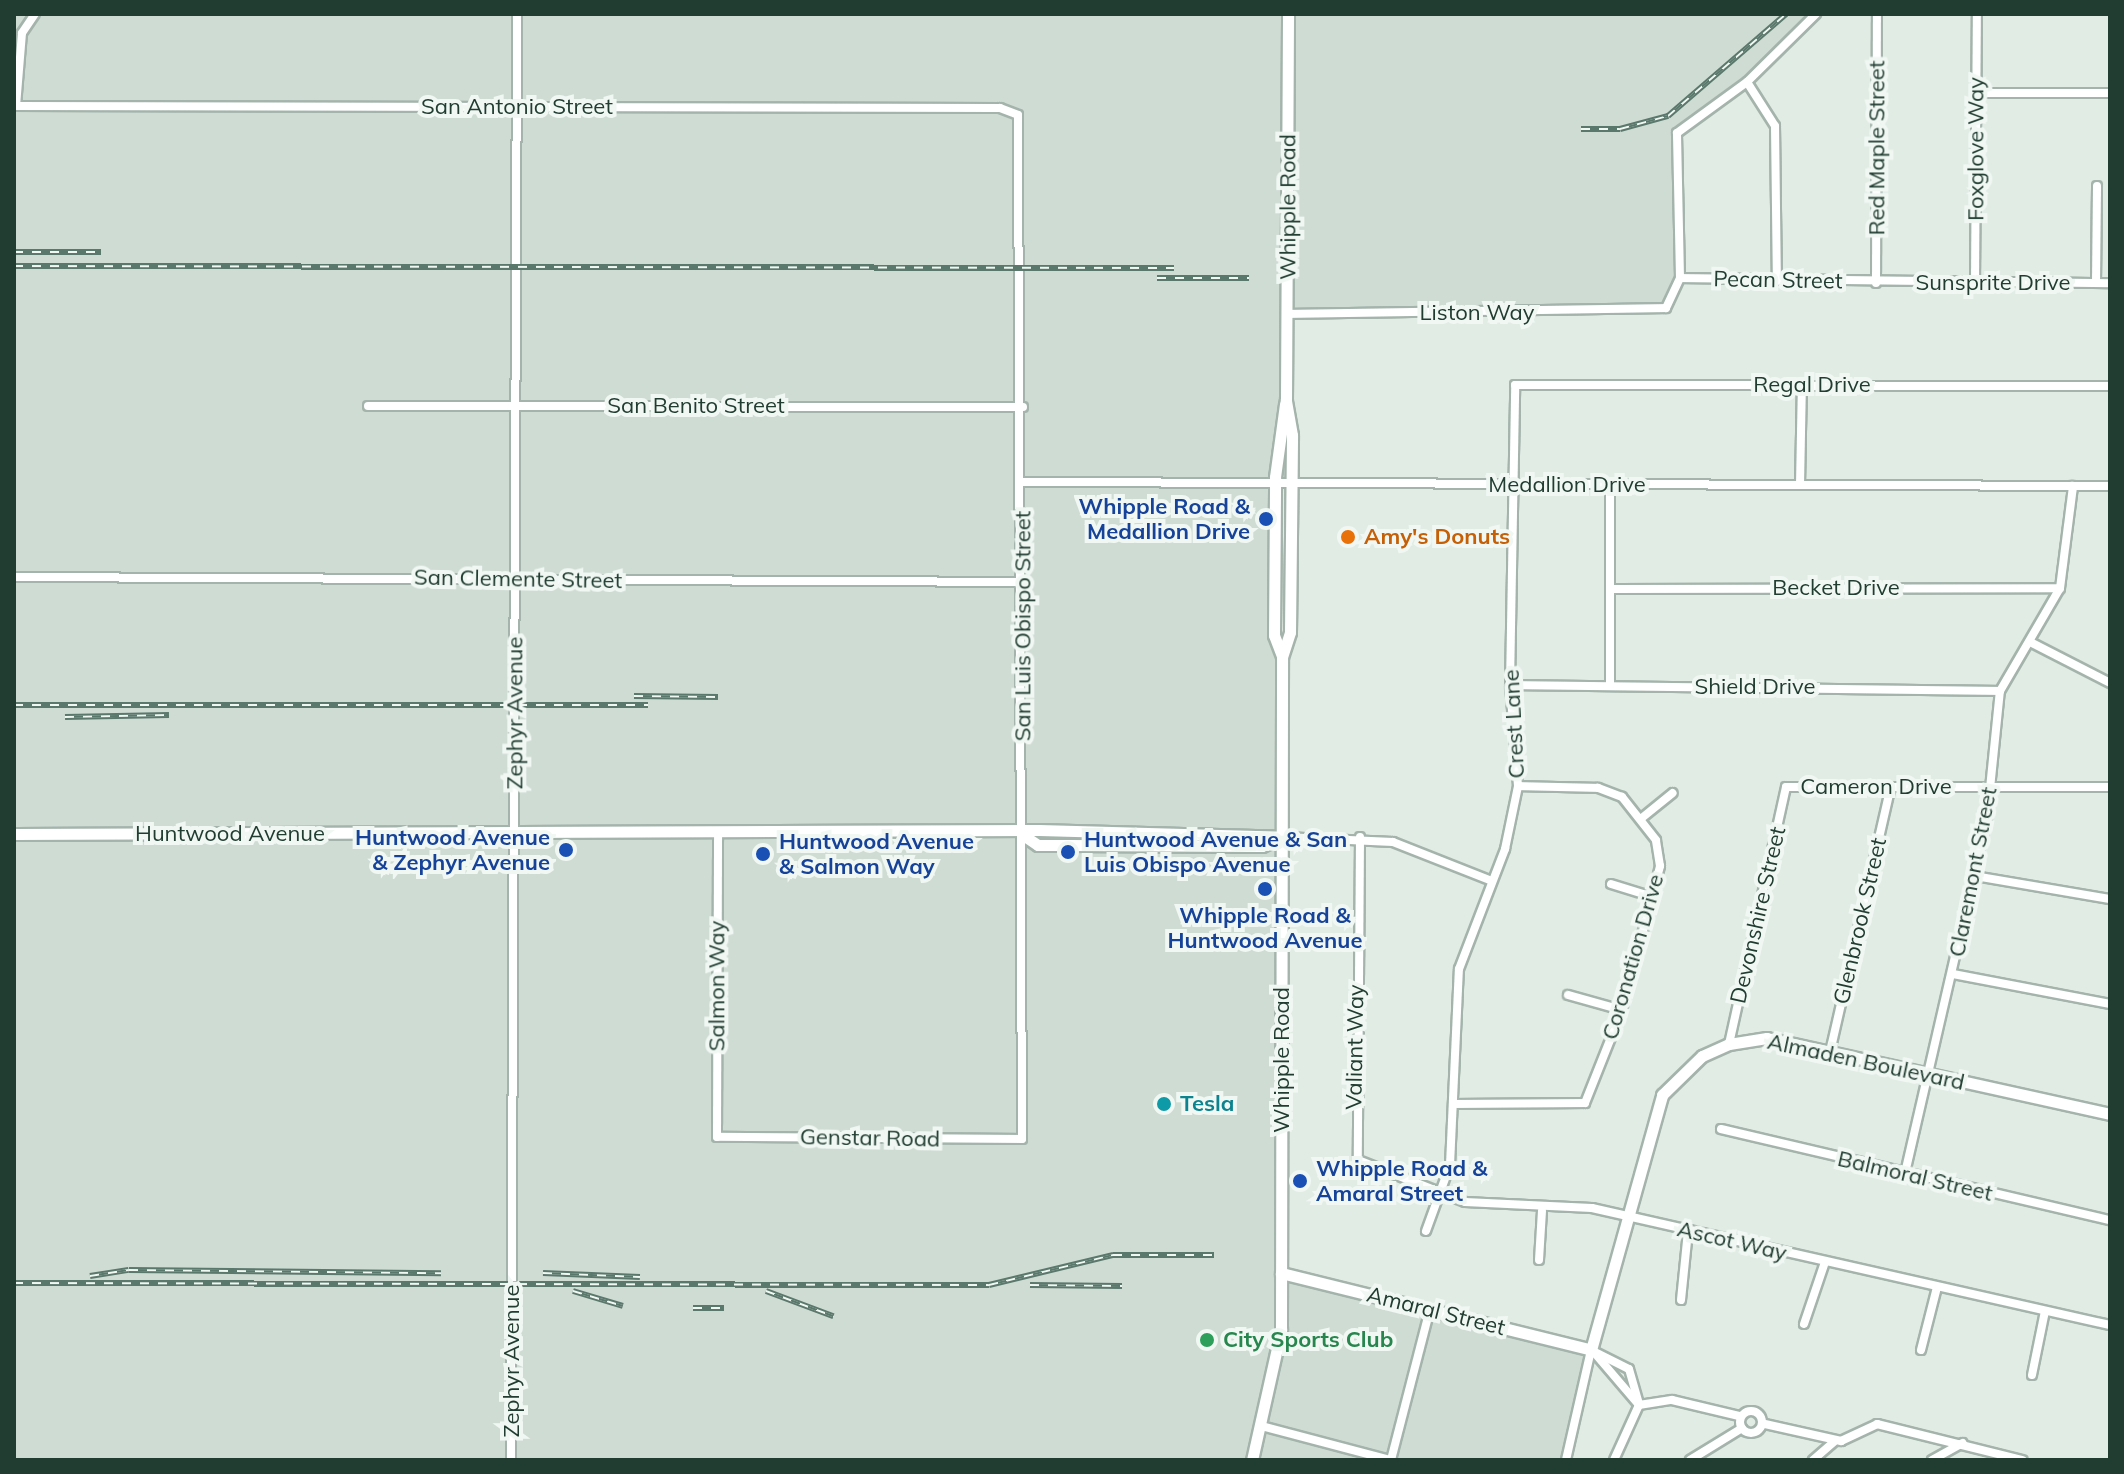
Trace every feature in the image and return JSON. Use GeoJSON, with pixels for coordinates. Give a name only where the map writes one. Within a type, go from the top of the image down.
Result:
{"type":"FeatureCollection","features":[{"type":"Feature","properties":{"kind":"street"},"geometry":{"type":"LineString","coordinates":[[15,106],[22,33],[35,14]]}},
{"type":"Feature","properties":{"kind":"street","name":"Zephyr Avenue"},"geometry":{"type":"LineString","coordinates":[[511,1460],[517,14]]}},
{"type":"Feature","properties":{"kind":"street","name":"Whipple Road"},"geometry":{"type":"LineString","coordinates":[[1252,1460],[1278,1358],[1281,1273],[1282,657],[1290,632],[1292,482],[1286,400],[1288,14]]}},
{"type":"Feature","properties":{"kind":"street"},"geometry":{"type":"LineString","coordinates":[[1680,278],[1677,133],[1747,82],[1816,14]]}},
{"type":"Feature","properties":{"kind":"street","name":"Red Maple Street"},"geometry":{"type":"LineString","coordinates":[[1876,283],[1877,14]]}},
{"type":"Feature","properties":{"kind":"street","name":"Foxglove Way"},"geometry":{"type":"LineString","coordinates":[[1975,283],[1977,15]]}},
{"type":"Feature","properties":{"kind":"street"},"geometry":{"type":"LineString","coordinates":[[1747,82],[1775,126],[1777,281]]}},
{"type":"Feature","properties":{"kind":"street"},"geometry":{"type":"LineString","coordinates":[[1976,93],[2110,93]]}},
{"type":"Feature","properties":{"kind":"street","name":"San Antonio Street"},"geometry":{"type":"LineString","coordinates":[[15,106],[1000,108],[1018,115]]}},
{"type":"Feature","properties":{"kind":"street","name":"San Luis Obispo Street"},"geometry":{"type":"LineString","coordinates":[[1018,115],[1023,407],[1022,1139]]}},
{"type":"Feature","properties":{"kind":"street"},"geometry":{"type":"LineString","coordinates":[[2096,283],[2097,186]]}},
{"type":"Feature","properties":{"kind":"street","name":"Liston Way"},"geometry":{"type":"LineString","coordinates":[[1288,314],[1666,308],[1680,278]]}},
{"type":"Feature","properties":{"kind":"street","name":"Pecan Street"},"geometry":{"type":"LineString","coordinates":[[1680,278],[1876,283]]}},
{"type":"Feature","properties":{"kind":"street","name":"Sunsprite Drive"},"geometry":{"type":"LineString","coordinates":[[1876,283],[2110,283]]}},
{"type":"Feature","properties":{"kind":"street","name":"Regal Drive"},"geometry":{"type":"LineString","coordinates":[[1515,385],[2110,386]]}},
{"type":"Feature","properties":{"kind":"street","name":"Crest Lane"},"geometry":{"type":"LineString","coordinates":[[1426,1231],[1443,1196],[1457,1104],[1459,969],[1492,881],[1518,786],[1510,685],[1515,385]]}},
{"type":"Feature","properties":{"kind":"street"},"geometry":{"type":"LineString","coordinates":[[1800,485],[1802,385]]}},
{"type":"Feature","properties":{"kind":"street","name":"Whipple Road"},"geometry":{"type":"LineString","coordinates":[[1282,657],[1274,635],[1275,482],[1286,400]]}},
{"type":"Feature","properties":{"kind":"street","name":"San Benito Street"},"geometry":{"type":"LineString","coordinates":[[368,406],[1023,407]]}},
{"type":"Feature","properties":{"kind":"street","name":"Medallion Drive"},"geometry":{"type":"LineString","coordinates":[[1023,482],[2110,486]]}},
{"type":"Feature","properties":{"kind":"street"},"geometry":{"type":"LineString","coordinates":[[1610,485],[1613,589],[1610,686]]}},
{"type":"Feature","properties":{"kind":"street","name":"Claremont Street"},"geometry":{"type":"LineString","coordinates":[[1905,1173],[1975,876],[1992,785],[2000,691],[2032,643],[2060,588],[2073,486]]}},
{"type":"Feature","properties":{"kind":"street","name":"San Clemente Street"},"geometry":{"type":"LineString","coordinates":[[14,577],[1023,582]]}},
{"type":"Feature","properties":{"kind":"street","name":"Becket Drive"},"geometry":{"type":"LineString","coordinates":[[1613,589],[2060,588]]}},
{"type":"Feature","properties":{"kind":"street"},"geometry":{"type":"LineString","coordinates":[[2032,643],[2110,683]]}},
{"type":"Feature","properties":{"kind":"street","name":"Shield Drive"},"geometry":{"type":"LineString","coordinates":[[1510,685],[2000,691]]}},
{"type":"Feature","properties":{"kind":"street"},"geometry":{"type":"LineString","coordinates":[[1518,786],[1598,788],[1622,797],[1643,817],[1673,793]]}},
{"type":"Feature","properties":{"kind":"street","name":"Cameron Drive"},"geometry":{"type":"LineString","coordinates":[[1786,787],[2110,787]]}},
{"type":"Feature","properties":{"kind":"street","name":"Devonshire Street"},"geometry":{"type":"LineString","coordinates":[[1729,1044],[1786,787]]}},
{"type":"Feature","properties":{"kind":"street","name":"Glenbrook Street"},"geometry":{"type":"LineString","coordinates":[[1830,1052],[1890,789]]}},
{"type":"Feature","properties":{"kind":"street","name":"Coronation Drive"},"geometry":{"type":"LineString","coordinates":[[1457,1104],[1585,1103],[1622,1010],[1660,866],[1643,817]]}},
{"type":"Feature","properties":{"kind":"street","name":"Huntwood Avenue"},"geometry":{"type":"LineString","coordinates":[[14,834],[1023,835],[1133,830],[1360,837],[1421,850],[1492,881]]}},
{"type":"Feature","properties":{"kind":"street","name":"Salmon Way"},"geometry":{"type":"LineString","coordinates":[[717,1137],[718,835]]}},
{"type":"Feature","properties":{"kind":"street","name":"Valiant Way"},"geometry":{"type":"LineString","coordinates":[[1358,1160],[1360,837]]}},
{"type":"Feature","properties":{"kind":"street"},"geometry":{"type":"LineString","coordinates":[[1975,876],[2110,899]]}},
{"type":"Feature","properties":{"kind":"street"},"geometry":{"type":"LineString","coordinates":[[1611,884],[1653,897]]}},
{"type":"Feature","properties":{"kind":"street"},"geometry":{"type":"LineString","coordinates":[[1953,974],[2110,1004]]}},
{"type":"Feature","properties":{"kind":"street"},"geometry":{"type":"LineString","coordinates":[[1568,995],[1622,1010]]}},
{"type":"Feature","properties":{"kind":"street","name":"Almaden Boulevard"},"geometry":{"type":"LineString","coordinates":[[1591,1350],[1662,1095],[1702,1056],[1729,1044],[1767,1038],[2110,1114]]}},
{"type":"Feature","properties":{"kind":"street","name":"Balmoral Street"},"geometry":{"type":"LineString","coordinates":[[1721,1129],[2110,1220]]}},
{"type":"Feature","properties":{"kind":"street","name":"Genstar Road"},"geometry":{"type":"LineString","coordinates":[[717,1137],[1022,1139]]}},
{"type":"Feature","properties":{"kind":"street","name":"Ascot Way"},"geometry":{"type":"LineString","coordinates":[[1358,1160],[1443,1196],[1542,1211],[1627,1216],[2110,1325]]}},
{"type":"Feature","properties":{"kind":"street"},"geometry":{"type":"LineString","coordinates":[[1539,1260],[1542,1211]]}},
{"type":"Feature","properties":{"kind":"street"},"geometry":{"type":"LineString","coordinates":[[1681,1300],[1688,1231]]}},
{"type":"Feature","properties":{"kind":"street"},"geometry":{"type":"LineString","coordinates":[[1804,1324],[1825,1262]]}},
{"type":"Feature","properties":{"kind":"street","name":"Amaral Street"},"geometry":{"type":"LineString","coordinates":[[1281,1273],[1591,1350],[1629,1369],[1639,1405]]}},
{"type":"Feature","properties":{"kind":"street"},"geometry":{"type":"LineString","coordinates":[[1921,1350],[1937,1287]]}},
{"type":"Feature","properties":{"kind":"street"},"geometry":{"type":"LineString","coordinates":[[1261,1426],[1391,1460],[1430,1309]]}},
{"type":"Feature","properties":{"kind":"street"},"geometry":{"type":"LineString","coordinates":[[2032,1375],[2045,1311]]}},
{"type":"Feature","properties":{"kind":"street"},"geometry":{"type":"LineString","coordinates":[[1591,1350],[1639,1405]]}},
{"type":"Feature","properties":{"kind":"street"},"geometry":{"type":"LineString","coordinates":[[1566,1460],[1591,1350]]}},
{"type":"Feature","properties":{"kind":"street"},"geometry":{"type":"LineString","coordinates":[[1639,1405],[1672,1400],[1739,1416],[1752,1413],[1765,1424],[1835,1441]]}},
{"type":"Feature","properties":{"kind":"street"},"geometry":{"type":"LineString","coordinates":[[1614,1460],[1639,1405]]}},
{"type":"Feature","properties":{"kind":"street"},"geometry":{"type":"LineString","coordinates":[[1739,1416],[1742,1428]]}},
{"type":"Feature","properties":{"kind":"street"},"geometry":{"type":"LineString","coordinates":[[1690,1460],[1742,1428],[1757,1431],[1765,1424]]}},
{"type":"Feature","properties":{"kind":"street"},"geometry":{"type":"LineString","coordinates":[[1813,1460],[1835,1441],[1877,1424],[2023,1460]]}},
{"type":"Feature","properties":{"kind":"street"},"geometry":{"type":"LineString","coordinates":[[1932,1460],[1963,1443]]}},
{"type":"Feature","properties":{"kind":"shaded area"},"geometry":{"type":"Polygon","coordinates":[[[14,14],[1816,14],[1746,82],[1677,133],[1680,278],[1666,308],[1288,314],[1286,400],[1276,435],[1274,635],[1282,657],[1281,1272],[1591,1350],[1566,1460],[14,1460],[14,14]]]}},
{"type":"Feature","properties":{"kind":"railway"},"geometry":{"type":"LineString","coordinates":[[1581,129],[1620,129],[1668,116],[1786,14]]}},
{"type":"Feature","properties":{"kind":"railway"},"geometry":{"type":"LineString","coordinates":[[14,252],[101,252]]}},
{"type":"Feature","properties":{"kind":"railway"},"geometry":{"type":"LineString","coordinates":[[14,266],[1174,268]]}},
{"type":"Feature","properties":{"kind":"railway"},"geometry":{"type":"LineString","coordinates":[[1157,278],[1249,278]]}},
{"type":"Feature","properties":{"kind":"railway"},"geometry":{"type":"LineString","coordinates":[[634,696],[718,697]]}},
{"type":"Feature","properties":{"kind":"railway"},"geometry":{"type":"LineString","coordinates":[[14,705],[648,705]]}},
{"type":"Feature","properties":{"kind":"railway"},"geometry":{"type":"LineString","coordinates":[[65,717],[169,715]]}},
{"type":"Feature","properties":{"kind":"railway"},"geometry":{"type":"LineString","coordinates":[[14,1283],[989,1285],[1113,1255],[1214,1255]]}},
{"type":"Feature","properties":{"kind":"railway"},"geometry":{"type":"LineString","coordinates":[[90,1276],[129,1270],[441,1273]]}},
{"type":"Feature","properties":{"kind":"railway"},"geometry":{"type":"LineString","coordinates":[[543,1273],[640,1277]]}},
{"type":"Feature","properties":{"kind":"railway"},"geometry":{"type":"LineString","coordinates":[[1030,1285],[1122,1286]]}},
{"type":"Feature","properties":{"kind":"railway"},"geometry":{"type":"LineString","coordinates":[[573,1291],[623,1306]]}},
{"type":"Feature","properties":{"kind":"railway"},"geometry":{"type":"LineString","coordinates":[[766,1291],[833,1316]]}},
{"type":"Feature","properties":{"kind":"railway"},"geometry":{"type":"LineString","coordinates":[[693,1308],[724,1308]]}},
{"type":"Feature","properties":{"kind":"place","name":"Whipple Road & Medallion Drive"},"geometry":{"type":"Point","coordinates":[1266,519]}},
{"type":"Feature","properties":{"kind":"place","name":"Amy's Donuts"},"geometry":{"type":"Point","coordinates":[1348,537]}},
{"type":"Feature","properties":{"kind":"place","name":"Huntwood Avenue & Zephyr Avenue"},"geometry":{"type":"Point","coordinates":[566,850]}},
{"type":"Feature","properties":{"kind":"place","name":"Huntwood Avenue & San Luis Obispo Avenue"},"geometry":{"type":"Point","coordinates":[1068,852]}},
{"type":"Feature","properties":{"kind":"place","name":"Huntwood Avenue & Salmon Way"},"geometry":{"type":"Point","coordinates":[763,854]}},
{"type":"Feature","properties":{"kind":"place","name":"Whipple Road & Huntwood Avenue"},"geometry":{"type":"Point","coordinates":[1265,889]}},
{"type":"Feature","properties":{"kind":"place","name":"Tesla"},"geometry":{"type":"Point","coordinates":[1164,1104]}},
{"type":"Feature","properties":{"kind":"place","name":"Whipple Road & Amaral Street"},"geometry":{"type":"Point","coordinates":[1300,1181]}},
{"type":"Feature","properties":{"kind":"place","name":"City Sports Club"},"geometry":{"type":"Point","coordinates":[1207,1340]}}]}
